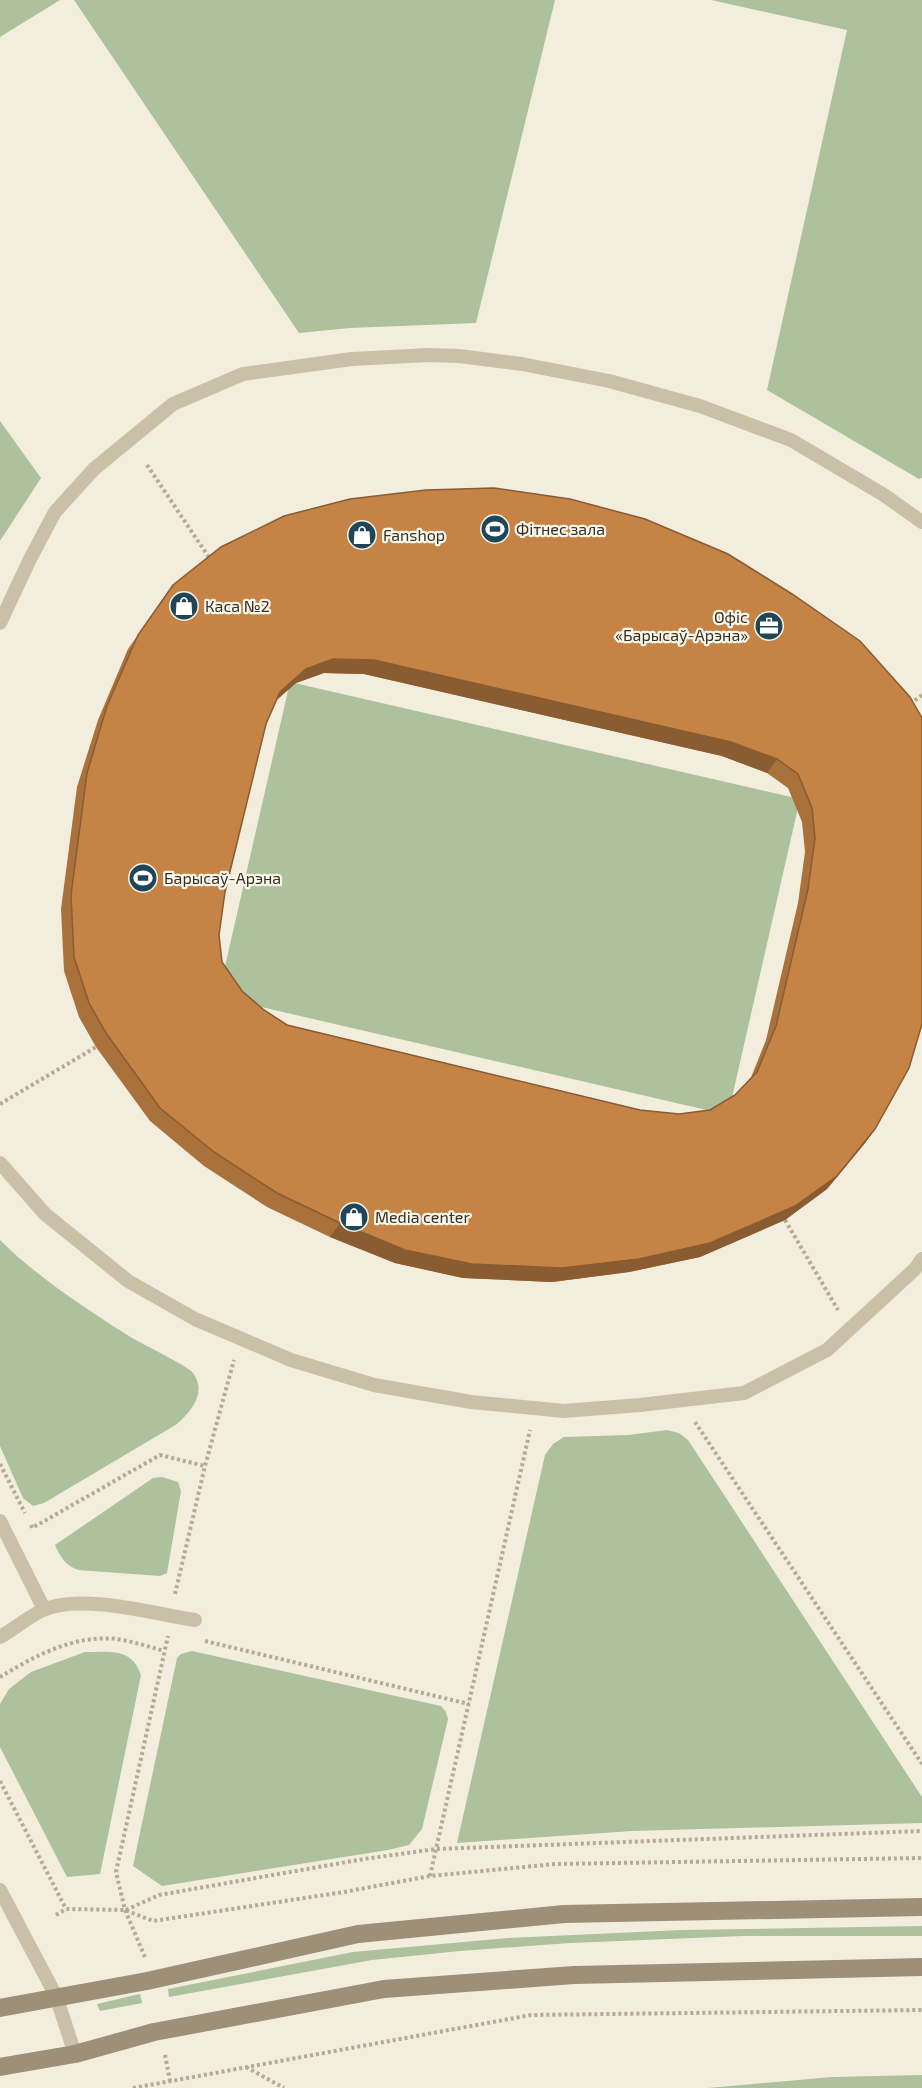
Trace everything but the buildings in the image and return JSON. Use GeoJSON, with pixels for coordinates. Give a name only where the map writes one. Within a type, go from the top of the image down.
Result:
{"type":"FeatureCollection","features":[{"type":"Feature","properties":{"kind":"street"},"geometry":{"type":"LineString","coordinates":[[0,2008],[147,1981],[358,1934],[564,1914],[922,1907]]}},
{"type":"Feature","properties":{"kind":"street"},"geometry":{"type":"LineString","coordinates":[[0,2067],[75,2054],[154,2032],[384,1989],[574,1975],[922,1966]]}},
{"type":"Feature","properties":{"kind":"lane"},"geometry":{"type":"LineString","coordinates":[[0,623],[55,512],[94,469],[173,404],[243,374],[352,359],[449,356],[522,364],[609,381],[700,406],[791,440],[884,495],[922,522]]}},
{"type":"Feature","properties":{"kind":"lane"},"geometry":{"type":"LineString","coordinates":[[0,1163],[45,1214],[128,1281],[195,1319],[291,1360],[364,1382],[471,1401],[564,1411],[640,1406],[744,1393],[827,1350],[915,1269],[922,1259]]}},
{"type":"Feature","properties":{"kind":"lane"},"geometry":{"type":"LineString","coordinates":[[0,1521],[44,1610]]}},
{"type":"Feature","properties":{"kind":"lane"},"geometry":{"type":"LineString","coordinates":[[0,1637],[44,1610],[72,1604],[142,1610],[195,1620]]}},
{"type":"Feature","properties":{"kind":"lane"},"geometry":{"type":"LineString","coordinates":[[0,1890],[56,1996],[75,2054]]}},
{"type":"Feature","properties":{"kind":"path"},"geometry":{"type":"LineString","coordinates":[[147,465],[211,561]]}},
{"type":"Feature","properties":{"kind":"path"},"geometry":{"type":"LineString","coordinates":[[907,706],[922,695]]}},
{"type":"Feature","properties":{"kind":"path"},"geometry":{"type":"LineString","coordinates":[[0,1104],[96,1047]]}},
{"type":"Feature","properties":{"kind":"path"},"geometry":{"type":"LineString","coordinates":[[785,1220],[838,1310]]}},
{"type":"Feature","properties":{"kind":"path"},"geometry":{"type":"LineString","coordinates":[[174,1598],[205,1466],[234,1359]]}},
{"type":"Feature","properties":{"kind":"path"},"geometry":{"type":"LineString","coordinates":[[694,1422],[922,1764]]}},
{"type":"Feature","properties":{"kind":"path"},"geometry":{"type":"LineString","coordinates":[[430,1876],[531,1427]]}},
{"type":"Feature","properties":{"kind":"path"},"geometry":{"type":"LineString","coordinates":[[0,1464],[32,1528],[160,1455],[205,1466]]}},
{"type":"Feature","properties":{"kind":"path"},"geometry":{"type":"LineString","coordinates":[[147,1963],[125,1910],[116,1872],[169,1633]]}},
{"type":"Feature","properties":{"kind":"path"},"geometry":{"type":"LineString","coordinates":[[0,1677],[48,1650],[83,1640],[121,1640],[164,1651]]}},
{"type":"Feature","properties":{"kind":"path"},"geometry":{"type":"LineString","coordinates":[[203,1641],[469,1704]]}},
{"type":"Feature","properties":{"kind":"path"},"geometry":{"type":"LineString","coordinates":[[0,1780],[66,1909]]}},
{"type":"Feature","properties":{"kind":"path"},"geometry":{"type":"LineString","coordinates":[[125,1910],[159,1895],[364,1859],[436,1849],[922,1832]]}},
{"type":"Feature","properties":{"kind":"path"},"geometry":{"type":"LineString","coordinates":[[56,1915],[66,1909],[125,1910],[153,1921],[344,1892],[430,1876],[555,1864],[922,1857]]}},
{"type":"Feature","properties":{"kind":"path"},"geometry":{"type":"LineString","coordinates":[[133,2088],[531,2015],[922,2010]]}},
{"type":"Feature","properties":{"kind":"path"},"geometry":{"type":"LineString","coordinates":[[163,2046],[170,2081]]}},
{"type":"Feature","properties":{"kind":"path"},"geometry":{"type":"LineString","coordinates":[[246,2067],[284,2088]]}},
{"type":"Feature","properties":{"kind":"green space"},"geometry":{"type":"Polygon","coordinates":[[[0,0],[60,0],[0,37],[0,0]]]}},
{"type":"Feature","properties":{"kind":"green space"},"geometry":{"type":"Polygon","coordinates":[[[74,0],[555,0],[476,323],[350,328],[299,333],[74,0]]]}},
{"type":"Feature","properties":{"kind":"green space"},"geometry":{"type":"Polygon","coordinates":[[[711,0],[922,0],[922,478],[919,479],[767,390],[847,30],[711,0]]]}},
{"type":"Feature","properties":{"kind":"green space"},"geometry":{"type":"Polygon","coordinates":[[[0,421],[41,478],[0,541],[0,421]]]}},
{"type":"Feature","properties":{"kind":"green space"},"geometry":{"type":"Polygon","coordinates":[[[290,682],[800,799],[728,1115],[218,997],[290,682]]]}},
{"type":"Feature","properties":{"kind":"green space"},"geometry":{"type":"Polygon","coordinates":[[[0,1240],[45,1279],[79,1303],[129,1336],[189,1369],[199,1387],[196,1401],[177,1424],[44,1503],[33,1506],[23,1498],[0,1446],[0,1240]]]}},
{"type":"Feature","properties":{"kind":"green space"},"geometry":{"type":"Polygon","coordinates":[[[667,1430],[679,1433],[688,1440],[922,1797],[922,1823],[632,1831],[457,1843],[545,1455],[553,1444],[564,1437],[628,1435],[667,1430]]]}},
{"type":"Feature","properties":{"kind":"green space"},"geometry":{"type":"Polygon","coordinates":[[[162,1477],[178,1482],[181,1491],[167,1573],[160,1576],[78,1570],[64,1561],[55,1545],[153,1478],[162,1477]]]}},
{"type":"Feature","properties":{"kind":"green space"},"geometry":{"type":"Polygon","coordinates":[[[192,1651],[441,1706],[448,1719],[422,1829],[409,1845],[162,1886],[133,1866],[177,1658],[181,1654],[192,1651]]]}},
{"type":"Feature","properties":{"kind":"green space"},"geometry":{"type":"Polygon","coordinates":[[[85,1652],[111,1652],[126,1655],[137,1666],[141,1675],[100,1874],[67,1877],[0,1747],[0,1704],[9,1689],[31,1672],[85,1652]]]}},
{"type":"Feature","properties":{"kind":"green space"},"geometry":{"type":"Polygon","coordinates":[[[922,1926],[922,1936],[742,1936],[570,1943],[460,1951],[372,1960],[169,1997],[168,1989],[353,1952],[508,1938],[682,1930],[922,1926]]]}},
{"type":"Feature","properties":{"kind":"green space"},"geometry":{"type":"Polygon","coordinates":[[[140,1994],[142,2003],[100,2011],[97,2004],[140,1994]]]}},
{"type":"Feature","properties":{"kind":"green space"},"geometry":{"type":"Polygon","coordinates":[[[922,2075],[922,2088],[708,2088],[832,2077],[922,2075]]]}},
{"type":"Feature","properties":{"kind":"place","name":"Фітнес зала"},"geometry":{"type":"Point","coordinates":[495,529]}},
{"type":"Feature","properties":{"kind":"place","name":"Fanshop"},"geometry":{"type":"Point","coordinates":[362,535]}},
{"type":"Feature","properties":{"kind":"place","name":"Каса №2"},"geometry":{"type":"Point","coordinates":[184,606]}},
{"type":"Feature","properties":{"kind":"place","name":"Офіс «Барысаў-Арэна»"},"geometry":{"type":"Point","coordinates":[769,626]}},
{"type":"Feature","properties":{"kind":"place","name":"Барысаў-Арэна"},"geometry":{"type":"Point","coordinates":[143,878]}},
{"type":"Feature","properties":{"kind":"place","name":"Media center"},"geometry":{"type":"Point","coordinates":[354,1217]}}]}
